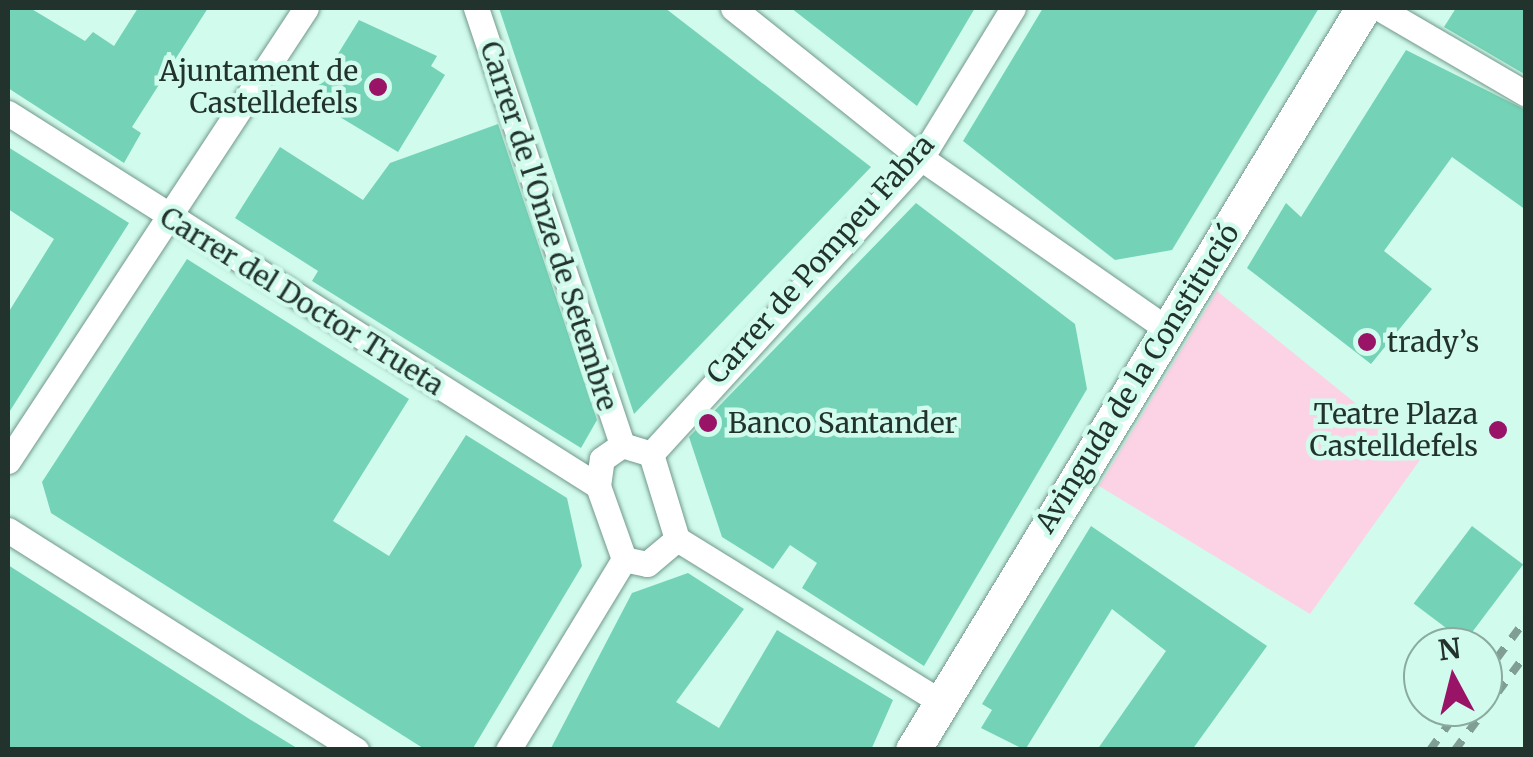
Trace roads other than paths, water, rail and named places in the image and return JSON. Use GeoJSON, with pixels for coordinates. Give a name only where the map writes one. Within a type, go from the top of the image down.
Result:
{"type":"FeatureCollection","features":[{"type":"Feature","properties":{"kind":"street"},"geometry":{"type":"LineString","coordinates":[[8,461],[306,8]]}},
{"type":"Feature","properties":{"kind":"street","name":"Carrer de l'Onze de Setembre"},"geometry":{"type":"LineString","coordinates":[[476,8],[622,445]]}},
{"type":"Feature","properties":{"kind":"street"},"geometry":{"type":"LineString","coordinates":[[733,8],[921,158],[1164,327]]}},
{"type":"Feature","properties":{"kind":"street","name":"Carrer de Pompeu Fabra"},"geometry":{"type":"LineString","coordinates":[[651,454],[921,158],[1013,8]]}},
{"type":"Feature","properties":{"kind":"street","name":"Avinguda de la Constitució"},"geometry":{"type":"LineString","coordinates":[[913,750],[1164,327],[1363,8]]}},
{"type":"Feature","properties":{"kind":"street"},"geometry":{"type":"LineString","coordinates":[[1379,8],[1526,94]]}},
{"type":"Feature","properties":{"kind":"street","name":"Carrer del Doctor Trueta"},"geometry":{"type":"LineString","coordinates":[[8,113],[170,220],[598,486]]}},
{"type":"Feature","properties":{"kind":"street"},"geometry":{"type":"LineString","coordinates":[[624,559],[598,486],[602,460],[622,445],[651,454],[677,539],[940,701]]}},
{"type":"Feature","properties":{"kind":"street"},"geometry":{"type":"LineString","coordinates":[[8,530],[356,750]]}},
{"type":"Feature","properties":{"kind":"street"},"geometry":{"type":"LineString","coordinates":[[624,559],[647,564],[677,539]]}},
{"type":"Feature","properties":{"kind":"street"},"geometry":{"type":"LineString","coordinates":[[508,750],[624,559]]}},
{"type":"Feature","properties":{"kind":"railway"},"geometry":{"type":"LineString","coordinates":[[1503,650],[1526,619]]}},
{"type":"Feature","properties":{"kind":"railway"},"geometry":{"type":"LineString","coordinates":[[1455,750],[1526,654]]}},
{"type":"Feature","properties":{"kind":"railway"},"geometry":{"type":"LineString","coordinates":[[1430,750],[1447,727]]}},
{"type":"Feature","properties":{"kind":"place","name":"Ajuntament de Castelldefels"},"geometry":{"type":"Point","coordinates":[378,87]}},
{"type":"Feature","properties":{"kind":"place","name":"trady’s"},"geometry":{"type":"Point","coordinates":[1367,342]}},
{"type":"Feature","properties":{"kind":"place","name":"Banco Santander"},"geometry":{"type":"Point","coordinates":[708,423]}},
{"type":"Feature","properties":{"kind":"place","name":"Teatre Plaza Castelldefels"},"geometry":{"type":"Point","coordinates":[1498,430]}}]}
